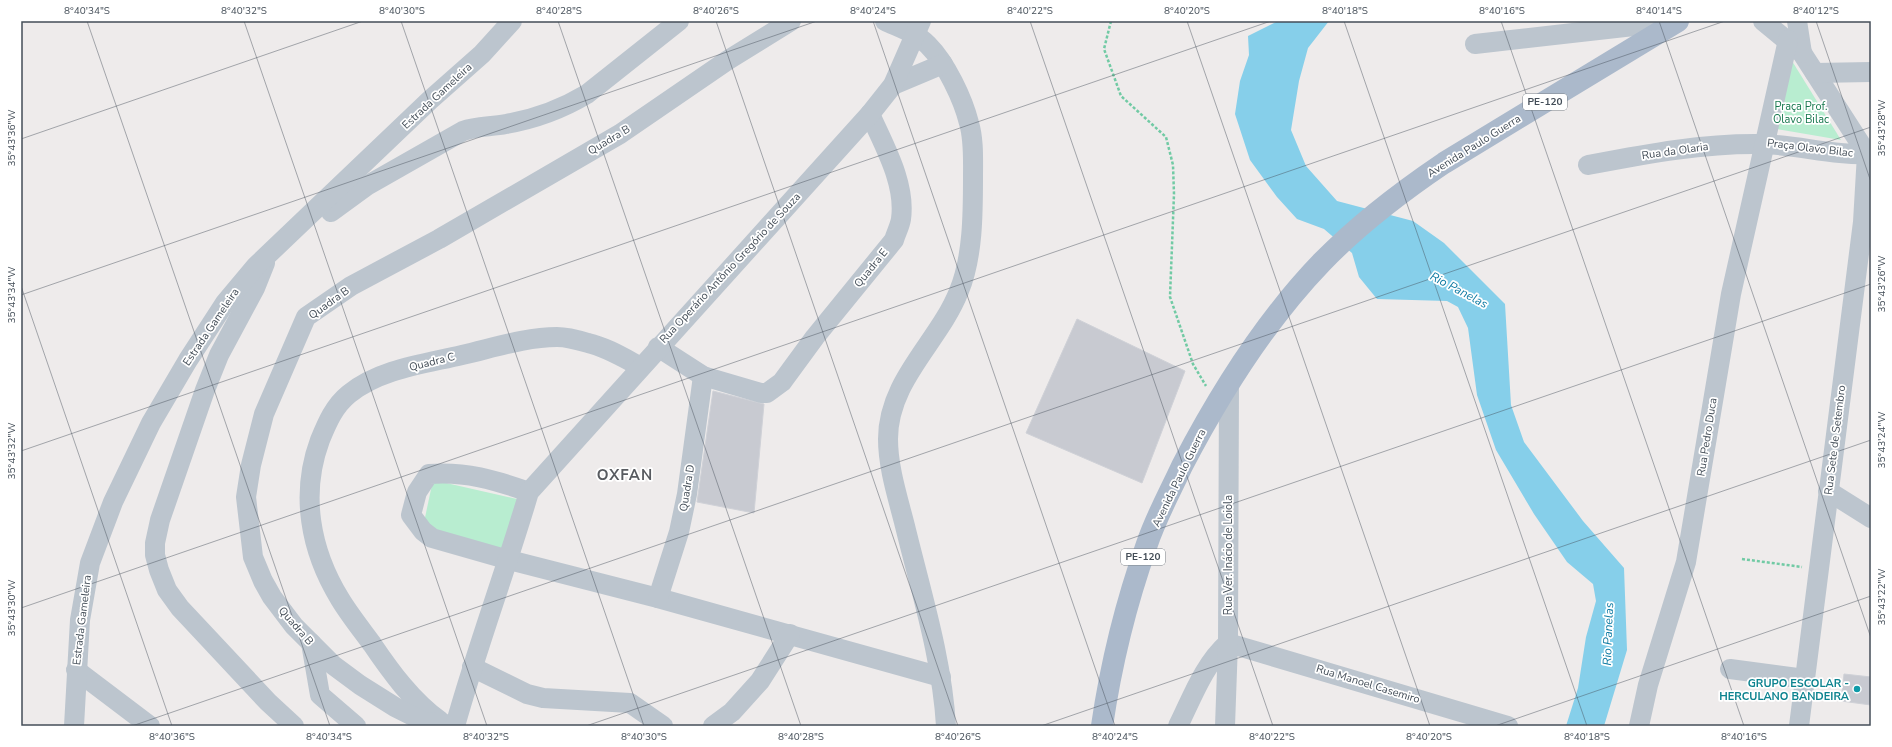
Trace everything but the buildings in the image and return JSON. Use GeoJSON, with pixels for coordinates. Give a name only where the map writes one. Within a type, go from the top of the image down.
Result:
{"type":"FeatureCollection","features":[{"type":"Feature","properties":{"kind":"main road","name":"Avenida Paulo Guerra"},"geometry":{"type":"LineString","coordinates":[[1102,726],[1107,689],[1121,627],[1147,543],[1170,491],[1196,440],[1229,383],[1253,346],[1296,291],[1323,261],[1369,218],[1413,184],[1444,163],[1678,21]]}},
{"type":"Feature","properties":{"kind":"street","name":"Estrada Gameleira"},"geometry":{"type":"LineString","coordinates":[[74,726],[80,620],[90,563],[113,502],[152,423],[188,360],[225,303],[262,263],[430,100],[482,54],[512,21]]}},
{"type":"Feature","properties":{"kind":"street"},"geometry":{"type":"LineString","coordinates":[[294,726],[268,702],[180,608],[168,590],[158,570],[155,555],[155,543],[160,520],[205,390],[219,355],[255,288],[262,263],[278,257],[341,203],[368,184],[450,137],[475,127],[519,122],[547,114],[571,104],[587,94],[679,21]]}},
{"type":"Feature","properties":{"kind":"street","name":"Quadra B"},"geometry":{"type":"LineString","coordinates":[[449,725],[425,722],[395,707],[360,685],[333,665],[294,626],[272,597],[263,581],[254,556],[246,497],[251,465],[264,414],[306,317],[351,286],[439,239],[620,134],[728,60],[791,21]]}},
{"type":"Feature","properties":{"kind":"street"},"geometry":{"type":"LineString","coordinates":[[885,21],[919,28],[930,47],[943,64],[960,95],[970,124],[973,148],[973,204],[970,250],[959,291],[937,331],[903,383],[892,412],[888,437],[889,458],[941,677],[946,726]]}},
{"type":"Feature","properties":{"kind":"street"},"geometry":{"type":"LineString","coordinates":[[1475,44],[1678,21]]}},
{"type":"Feature","properties":{"kind":"street","name":"Praça Olavo Bilac"},"geometry":{"type":"LineString","coordinates":[[1763,21],[1802,53],[1869,154]]}},
{"type":"Feature","properties":{"kind":"street","name":"Praça Olavo Bilac"},"geometry":{"type":"LineString","coordinates":[[1797,21],[1802,53]]}},
{"type":"Feature","properties":{"kind":"street","name":"Rua Operário Antônio Gregório de Souza"},"geometry":{"type":"LineString","coordinates":[[529,492],[658,347],[820,171],[870,114],[893,85],[919,28]]}},
{"type":"Feature","properties":{"kind":"street","name":"Praça Olavo Bilac"},"geometry":{"type":"LineString","coordinates":[[1788,40],[1763,144],[1869,154]]}},
{"type":"Feature","properties":{"kind":"street"},"geometry":{"type":"LineString","coordinates":[[893,85],[943,64]]}},
{"type":"Feature","properties":{"kind":"street"},"geometry":{"type":"LineString","coordinates":[[1815,73],[1871,72]]}},
{"type":"Feature","properties":{"kind":"street","name":"Quadra E"},"geometry":{"type":"LineString","coordinates":[[703,376],[761,394],[772,391],[782,382],[815,337],[894,240],[901,220],[902,200],[899,185],[870,114]]}},
{"type":"Feature","properties":{"kind":"street","name":"Rua da Olaria"},"geometry":{"type":"LineString","coordinates":[[1588,165],[1667,150],[1716,145],[1763,144]]}},
{"type":"Feature","properties":{"kind":"street","name":"Rua Pedro Duca"},"geometry":{"type":"LineString","coordinates":[[1639,726],[1648,685],[1686,562],[1731,294],[1763,144]]}},
{"type":"Feature","properties":{"kind":"street","name":"Rua Sete de Setembro"},"geometry":{"type":"LineString","coordinates":[[1799,726],[1828,491],[1867,222],[1869,154]]}},
{"type":"Feature","properties":{"kind":"street","name":"Quadra C"},"geometry":{"type":"LineString","coordinates":[[449,725],[414,698],[391,671],[340,598],[327,574],[316,544],[309,512],[309,484],[317,448],[329,416],[348,395],[368,381],[392,372],[529,340],[558,337],[589,343],[641,367]]}},
{"type":"Feature","properties":{"kind":"street"},"geometry":{"type":"LineString","coordinates":[[658,347],[703,376]]}},
{"type":"Feature","properties":{"kind":"street","name":"Quadra D"},"geometry":{"type":"LineString","coordinates":[[658,598],[679,532],[687,494],[703,376]]}},
{"type":"Feature","properties":{"kind":"street","name":"Rua Ver. Inácio de Loiola"},"geometry":{"type":"LineString","coordinates":[[1225,726],[1228,643],[1229,383]]}},
{"type":"Feature","properties":{"kind":"street"},"geometry":{"type":"LineString","coordinates":[[449,725],[472,667],[509,560],[529,492],[479,476],[450,473],[429,474],[416,492],[411,515],[423,531],[432,538],[509,560],[790,634],[941,677]]}},
{"type":"Feature","properties":{"kind":"street"},"geometry":{"type":"LineString","coordinates":[[1828,491],[1871,518]]}},
{"type":"Feature","properties":{"kind":"street"},"geometry":{"type":"LineString","coordinates":[[713,726],[732,712],[760,682],[790,634]]}},
{"type":"Feature","properties":{"kind":"street"},"geometry":{"type":"LineString","coordinates":[[311,643],[320,695],[356,726]]}},
{"type":"Feature","properties":{"kind":"street"},"geometry":{"type":"LineString","coordinates":[[1178,726],[1206,670],[1219,650],[1228,643]]}},
{"type":"Feature","properties":{"kind":"street","name":"Rua Manoel Casemiro"},"geometry":{"type":"LineString","coordinates":[[1228,643],[1508,726]]}},
{"type":"Feature","properties":{"kind":"street"},"geometry":{"type":"LineString","coordinates":[[472,667],[527,694],[543,698],[630,703],[663,726]]}},
{"type":"Feature","properties":{"kind":"street"},"geometry":{"type":"LineString","coordinates":[[1730,669],[1805,679]]}},
{"type":"Feature","properties":{"kind":"street"},"geometry":{"type":"LineString","coordinates":[[76,670],[150,726]]}},
{"type":"Feature","properties":{"kind":"path"},"geometry":{"type":"LineString","coordinates":[[1111,21],[1104,49],[1121,96],[1166,137],[1173,165],[1170,297],[1193,364],[1202,381],[1218,402]]}},
{"type":"Feature","properties":{"kind":"path"},"geometry":{"type":"LineString","coordinates":[[1742,558],[1818,570]]}},
{"type":"Feature","properties":{"kind":"green space","name":"Praça Prof. Olavo Bilac"},"geometry":{"type":"Polygon","coordinates":[[[1792,61],[1841,140],[1777,129],[1792,61]]]}},
{"type":"Feature","properties":{"kind":"green space"},"geometry":{"type":"Polygon","coordinates":[[[433,480],[517,499],[503,552],[423,527],[433,480]]]}},
{"type":"Feature","properties":{"kind":"water","name":"Rio Panelas"},"geometry":{"type":"Polygon","coordinates":[[[1278,21],[1329,21],[1308,48],[1299,81],[1291,130],[1306,166],[1337,201],[1413,221],[1444,243],[1505,304],[1511,405],[1524,442],[1583,521],[1624,568],[1627,650],[1604,726],[1566,726],[1578,688],[1586,637],[1596,601],[1593,584],[1567,562],[1534,514],[1496,450],[1477,395],[1468,328],[1458,307],[1447,301],[1377,299],[1359,277],[1352,253],[1324,229],[1297,219],[1277,197],[1250,160],[1235,114],[1240,81],[1249,55],[1248,36],[1278,21]]]}},
{"type":"Feature","properties":{"kind":"place","name":"GRUPO ESCOLAR - HERCULANO BANDEIRA"},"geometry":{"type":"Point","coordinates":[1857,689]}},
{"type":"Feature","properties":{"kind":"district","name":"OXFAN"},"geometry":{"type":"Point","coordinates":[625,475]}}]}
